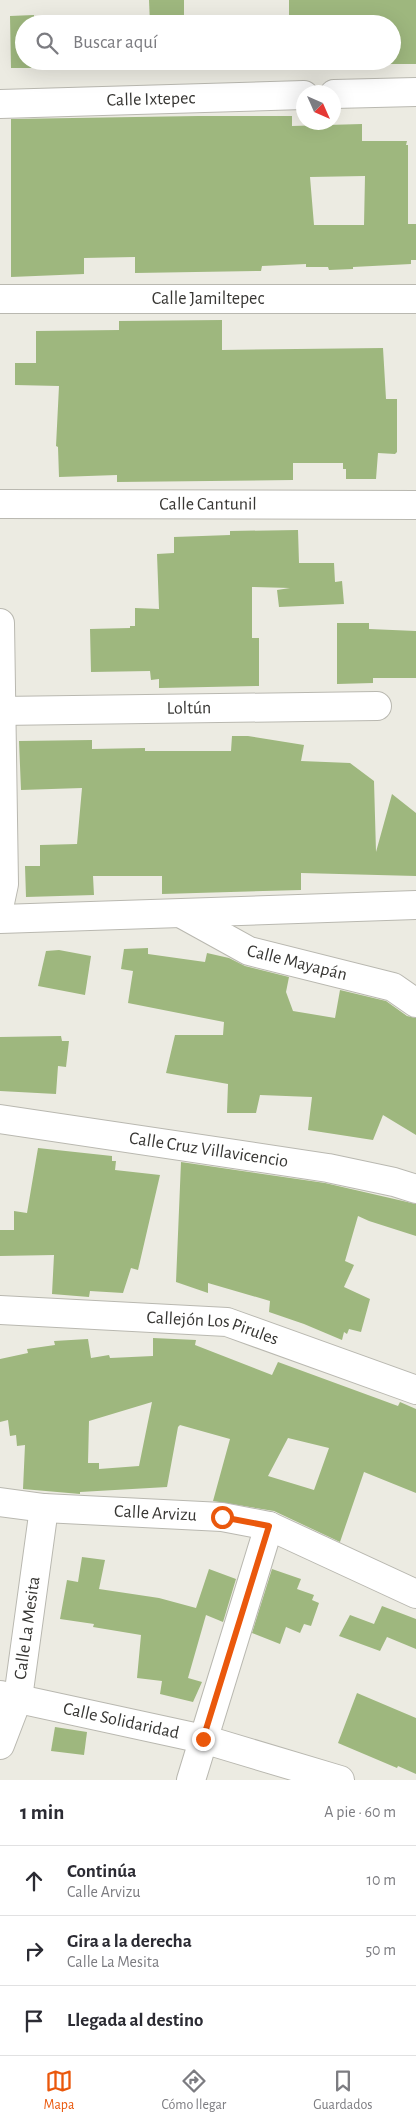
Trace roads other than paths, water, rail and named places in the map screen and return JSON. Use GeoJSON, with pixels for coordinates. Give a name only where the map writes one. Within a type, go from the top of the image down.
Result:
{"type":"FeatureCollection","features":[{"type":"Feature","properties":{"kind":"street"},"geometry":{"type":"LineString","coordinates":[[341,94],[416,92]]}},
{"type":"Feature","properties":{"kind":"street","name":"Calle Ixtepec"},"geometry":{"type":"LineString","coordinates":[[0,104],[296,95]]}},
{"type":"Feature","properties":{"kind":"street","name":"Calle Jamiltepec"},"geometry":{"type":"LineString","coordinates":[[0,299],[416,299]]}},
{"type":"Feature","properties":{"kind":"street","name":"Calle Cantunil"},"geometry":{"type":"LineString","coordinates":[[0,504],[416,505]]}},
{"type":"Feature","properties":{"kind":"street"},"geometry":{"type":"LineString","coordinates":[[0,623],[4,884],[0,903]]}},
{"type":"Feature","properties":{"kind":"street","name":"Loltún"},"geometry":{"type":"LineString","coordinates":[[1,711],[377,706]]}},
{"type":"Feature","properties":{"kind":"street"},"geometry":{"type":"LineString","coordinates":[[0,919],[416,905]]}},
{"type":"Feature","properties":{"kind":"street","name":"Calle Mayapán"},"geometry":{"type":"LineString","coordinates":[[182,914],[249,951],[393,987],[416,1003]]}},
{"type":"Feature","properties":{"kind":"street","name":"Calle Cruz Villavicencio"},"geometry":{"type":"LineString","coordinates":[[0,1119],[328,1168],[394,1182],[416,1189]]}},
{"type":"Feature","properties":{"kind":"street","name":"Callejón Los Pirules"},"geometry":{"type":"LineString","coordinates":[[0,1310],[227,1322],[416,1390]]}},
{"type":"Feature","properties":{"kind":"street","name":"Calle Arvizu"},"geometry":{"type":"LineString","coordinates":[[0,1502],[44,1508],[222,1517],[269,1526],[416,1594]]}},
{"type":"Feature","properties":{"kind":"street","name":"Calle La Mesita"},"geometry":{"type":"LineString","coordinates":[[0,1745],[44,1508]]}},
{"type":"Feature","properties":{"kind":"street"},"geometry":{"type":"LineString","coordinates":[[191,1780],[269,1526]]}},
{"type":"Feature","properties":{"kind":"street","name":"Calle Solidaridad"},"geometry":{"type":"LineString","coordinates":[[9,1696],[203,1739],[340,1780]]}}]}
